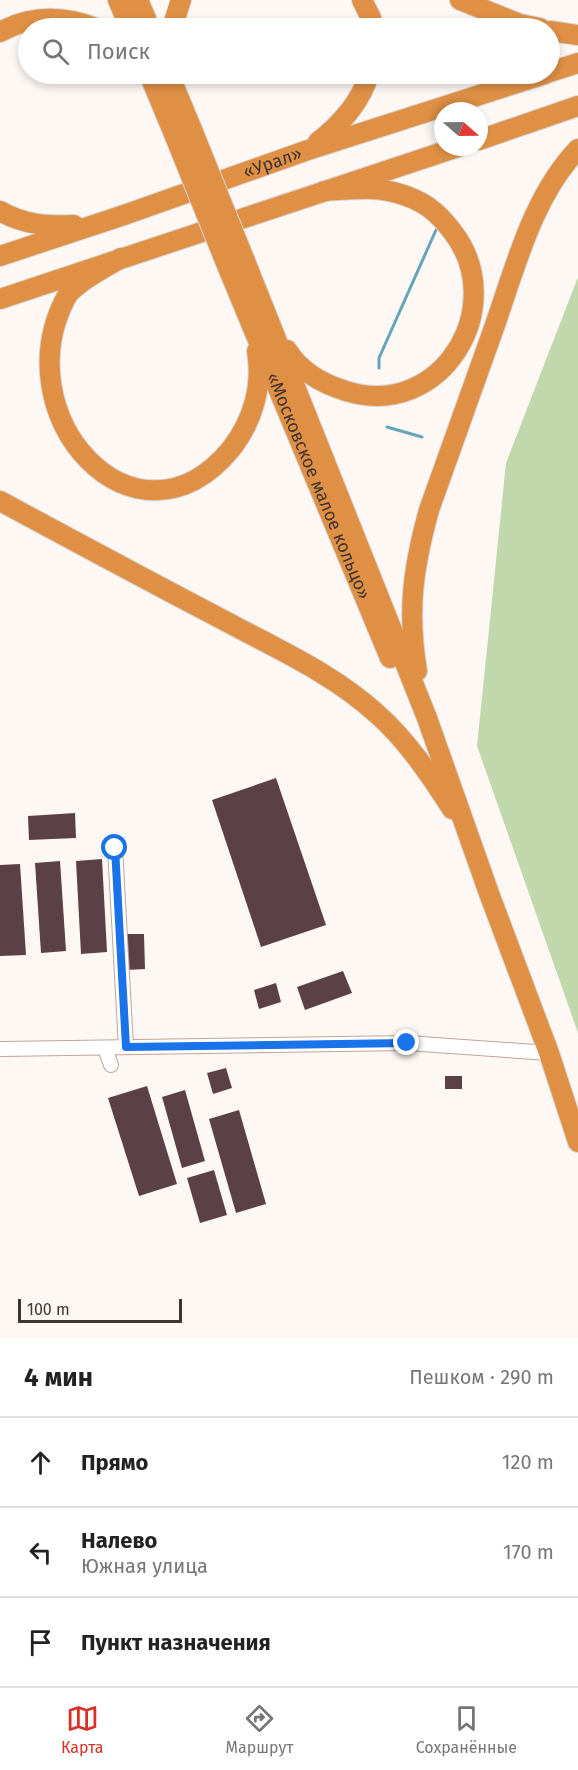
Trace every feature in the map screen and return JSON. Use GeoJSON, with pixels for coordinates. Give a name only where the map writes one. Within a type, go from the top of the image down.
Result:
{"type":"FeatureCollection","features":[{"type":"Feature","properties":{"kind":"highway"},"geometry":{"type":"LineString","coordinates":[[118,0],[126,18]]}},
{"type":"Feature","properties":{"kind":"highway"},"geometry":{"type":"LineString","coordinates":[[138,0],[146,18]]}},
{"type":"Feature","properties":{"kind":"highway"},"geometry":{"type":"LineString","coordinates":[[175,18],[181,0]]}},
{"type":"Feature","properties":{"kind":"highway"},"geometry":{"type":"LineString","coordinates":[[362,0],[370,18]]}},
{"type":"Feature","properties":{"kind":"highway"},"geometry":{"type":"LineString","coordinates":[[460,0],[505,18]]}},
{"type":"Feature","properties":{"kind":"highway"},"geometry":{"type":"LineString","coordinates":[[0,32],[18,25]]}},
{"type":"Feature","properties":{"kind":"highway"},"geometry":{"type":"LineString","coordinates":[[560,33],[578,35]]}},
{"type":"Feature","properties":{"kind":"highway","name":"«Урал»"},"geometry":{"type":"LineString","coordinates":[[560,69],[578,63]]}},
{"type":"Feature","properties":{"kind":"highway","name":"«Московское малое кольцо»"},"geometry":{"type":"LineString","coordinates":[[169,84],[184,135],[457,819],[490,896]]}},
{"type":"Feature","properties":{"kind":"highway"},"geometry":{"type":"LineString","coordinates":[[309,150],[334,129],[355,106],[365,84]]}},
{"type":"Feature","properties":{"kind":"highway","name":"«Урал»"},"geometry":{"type":"LineString","coordinates":[[0,256],[309,150],[513,84]]}},
{"type":"Feature","properties":{"kind":"highway"},"geometry":{"type":"LineString","coordinates":[[488,137],[578,106]]}},
{"type":"Feature","properties":{"kind":"highway"},"geometry":{"type":"LineString","coordinates":[[427,717],[415,655],[412,619],[412,590],[421,539],[429,510],[522,246],[560,170],[578,149]]}},
{"type":"Feature","properties":{"kind":"highway"},"geometry":{"type":"LineString","coordinates":[[0,299],[434,155]]}},
{"type":"Feature","properties":{"kind":"highway"},"geometry":{"type":"LineString","coordinates":[[256,312],[303,369],[332,387],[366,395],[401,393],[424,382],[445,366],[464,339],[475,300],[469,261],[462,244],[431,207],[396,193],[373,188],[324,191]]}},
{"type":"Feature","properties":{"kind":"highway"},"geometry":{"type":"LineString","coordinates":[[0,211],[31,224],[51,226],[79,224],[124,215]]}},
{"type":"Feature","properties":{"kind":"highway"},"geometry":{"type":"LineString","coordinates":[[34,396],[33,370],[37,349],[45,328],[56,310],[69,292],[121,258]]}},
{"type":"Feature","properties":{"kind":"highway"},"geometry":{"type":"LineString","coordinates":[[43,420],[55,443],[72,461],[89,474],[108,483],[129,488],[150,489],[177,486],[199,477],[221,461],[239,439],[254,408],[258,392],[256,312]]}},
{"type":"Feature","properties":{"kind":"highway","name":"«Московское малое кольцо»"},"geometry":{"type":"LineString","coordinates":[[256,312],[427,717],[490,896],[549,1053],[578,1142]]}},
{"type":"Feature","properties":{"kind":"highway"},"geometry":{"type":"LineString","coordinates":[[0,501],[305,665],[356,696],[378,714],[397,735],[425,770],[457,819]]}},
{"type":"Feature","properties":{"kind":"street"},"geometry":{"type":"LineString","coordinates":[[115,848],[126,1047]]}},
{"type":"Feature","properties":{"kind":"street"},"geometry":{"type":"LineString","coordinates":[[0,1049],[407,1043],[549,1053]]}},
{"type":"Feature","properties":{"kind":"street"},"geometry":{"type":"LineString","coordinates":[[105,1048],[111,1065]]}},
{"type":"Feature","properties":{"kind":"green space"},"geometry":{"type":"Polygon","coordinates":[[[578,277],[578,1033],[477,746],[506,463],[578,277]]]}},
{"type":"Feature","properties":{"kind":"building"},"geometry":{"type":"Polygon","coordinates":[[[276,778],[326,925],[261,947],[212,800],[276,778]]]}},
{"type":"Feature","properties":{"kind":"building"},"geometry":{"type":"Polygon","coordinates":[[[75,813],[76,838],[29,840],[28,816],[75,813]]]}},
{"type":"Feature","properties":{"kind":"building"},"geometry":{"type":"Polygon","coordinates":[[[102,859],[107,952],[81,954],[76,861],[102,859]]]}},
{"type":"Feature","properties":{"kind":"building"},"geometry":{"type":"Polygon","coordinates":[[[60,861],[66,951],[41,953],[35,863],[60,861]]]}},
{"type":"Feature","properties":{"kind":"building"},"geometry":{"type":"Polygon","coordinates":[[[20,864],[26,955],[0,956],[0,865],[20,864]]]}},
{"type":"Feature","properties":{"kind":"building"},"geometry":{"type":"Polygon","coordinates":[[[125,934],[144,934],[145,969],[126,970],[125,934]]]}},
{"type":"Feature","properties":{"kind":"building"},"geometry":{"type":"Polygon","coordinates":[[[343,971],[352,993],[305,1010],[297,987],[343,971]]]}},
{"type":"Feature","properties":{"kind":"building"},"geometry":{"type":"Polygon","coordinates":[[[276,983],[281,1002],[259,1009],[254,990],[276,983]]]}},
{"type":"Feature","properties":{"kind":"building"},"geometry":{"type":"Polygon","coordinates":[[[226,1068],[232,1088],[213,1094],[207,1073],[226,1068]]]}},
{"type":"Feature","properties":{"kind":"building"},"geometry":{"type":"Polygon","coordinates":[[[445,1076],[462,1076],[462,1089],[445,1089],[445,1076]]]}},
{"type":"Feature","properties":{"kind":"building"},"geometry":{"type":"Polygon","coordinates":[[[147,1086],[177,1184],[139,1196],[108,1098],[147,1086]]]}},
{"type":"Feature","properties":{"kind":"building"},"geometry":{"type":"Polygon","coordinates":[[[185,1090],[205,1161],[182,1168],[162,1097],[185,1090]]]}},
{"type":"Feature","properties":{"kind":"building"},"geometry":{"type":"Polygon","coordinates":[[[239,1110],[266,1204],[236,1213],[209,1119],[239,1110]]]}},
{"type":"Feature","properties":{"kind":"building"},"geometry":{"type":"Polygon","coordinates":[[[214,1170],[227,1215],[200,1223],[187,1178],[214,1170]]]}},
{"type":"Feature","properties":{"kind":"waterway"},"geometry":{"type":"LineString","coordinates":[[379,368],[379,358],[436,230]]}},
{"type":"Feature","properties":{"kind":"waterway"},"geometry":{"type":"LineString","coordinates":[[387,427],[422,437]]}},
{"type":"Feature","properties":{"kind":"route"},"geometry":{"type":"LineString","coordinates":[[115,848],[126,1047],[407,1043]]}}]}
